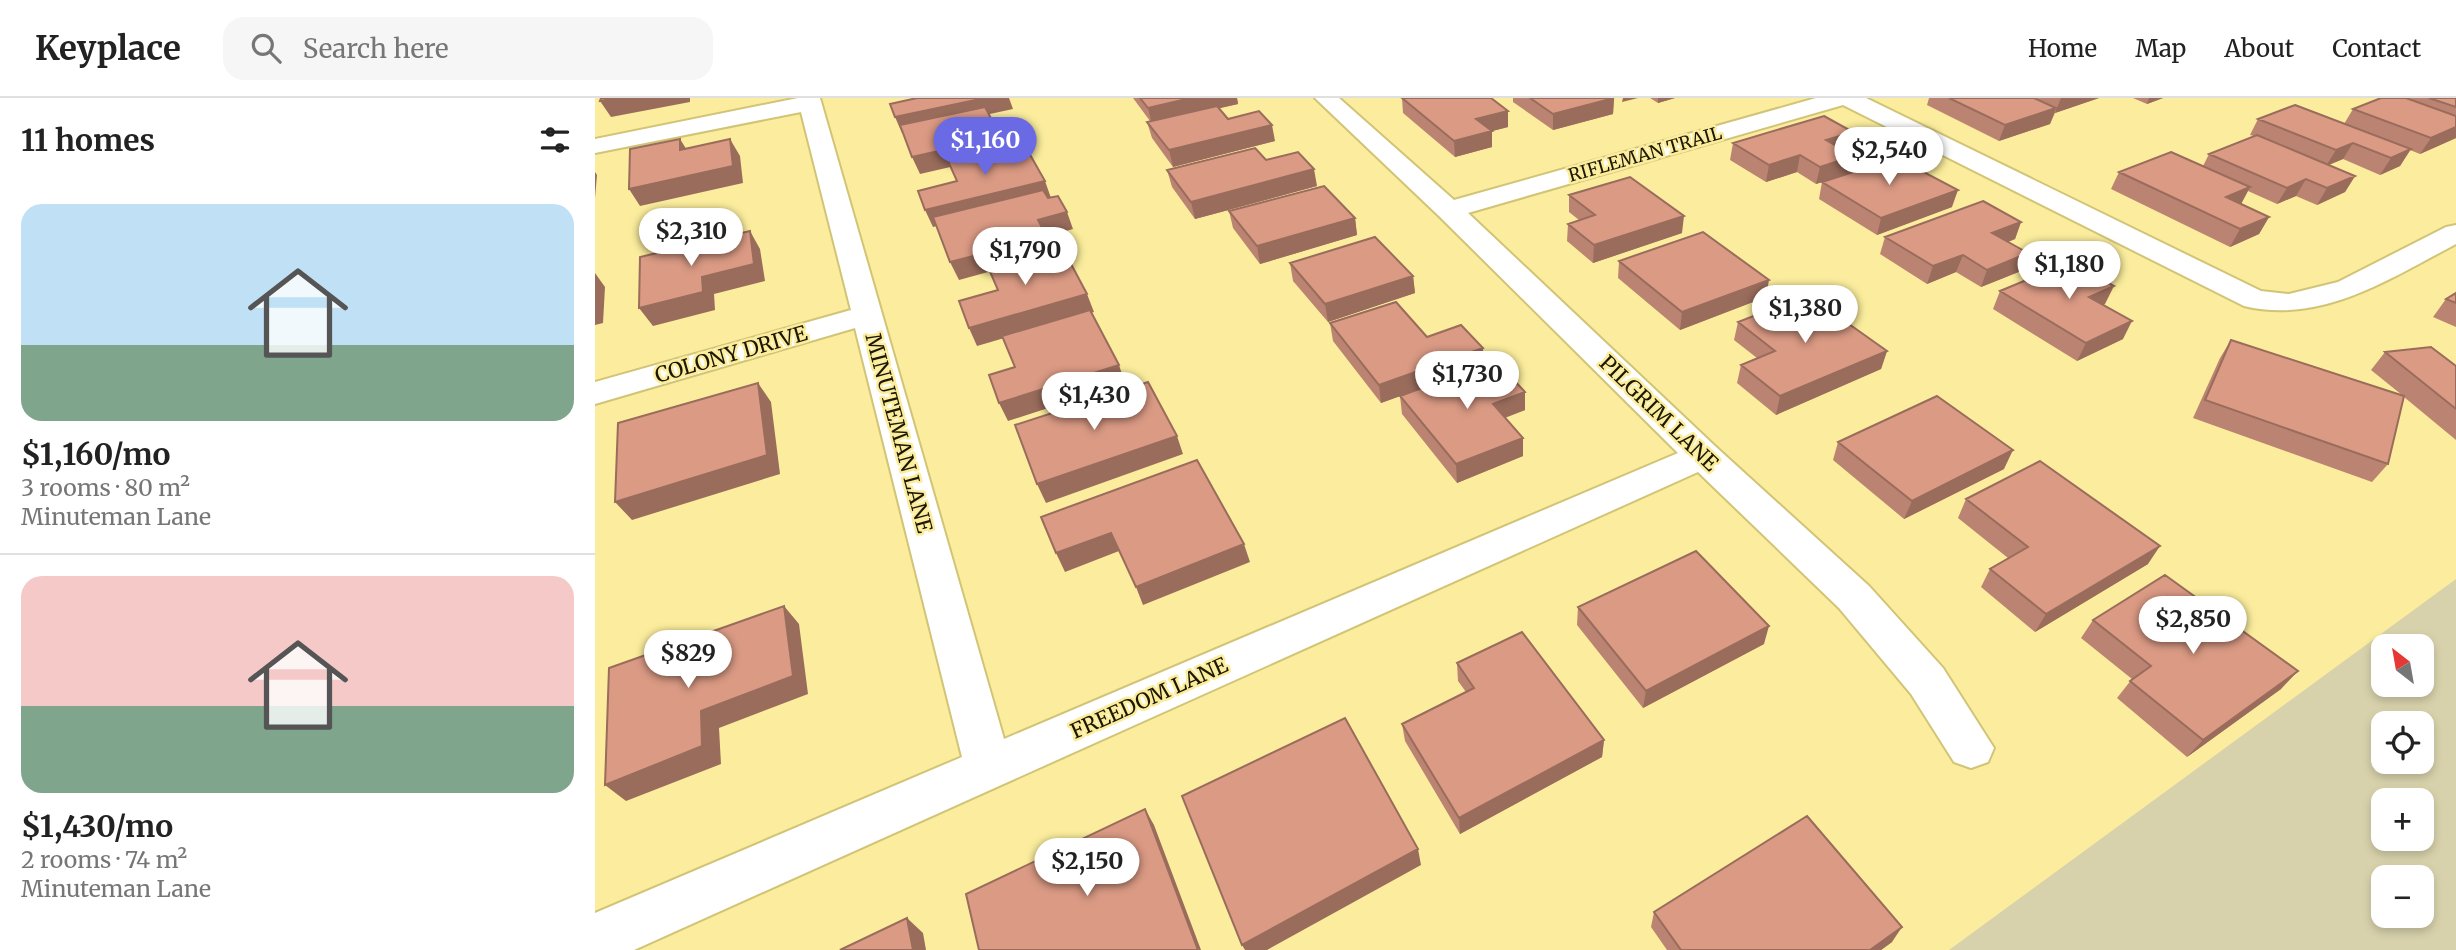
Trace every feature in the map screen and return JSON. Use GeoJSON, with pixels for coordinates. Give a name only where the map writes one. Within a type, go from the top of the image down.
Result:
{"type":"FeatureCollection","features":[{"type":"Feature","properties":{"kind":"street","name":"PILGRIM LANE"},"geometry":{"type":"LineString","coordinates":[[1326,98],[1449,210],[1703,456],[1854,597],[1927,681],[1971,748]]}},
{"type":"Feature","properties":{"kind":"street","name":"RIFLEMAN TRAIL"},"geometry":{"type":"LineString","coordinates":[[1449,210],[1841,98]]}},
{"type":"Feature","properties":{"kind":"street"},"geometry":{"type":"LineString","coordinates":[[1848,98],[2255,300],[2289,303],[2348,289],[2456,233]]}},
{"type":"Feature","properties":{"kind":"street"},"geometry":{"type":"LineString","coordinates":[[595,146],[809,100]]}},
{"type":"Feature","properties":{"kind":"street","name":"MINUTEMAN LANE"},"geometry":{"type":"LineString","coordinates":[[809,100],[989,768]]}},
{"type":"Feature","properties":{"kind":"street","name":"COLONY DRIVE"},"geometry":{"type":"LineString","coordinates":[[595,393],[867,315]]}},
{"type":"Feature","properties":{"kind":"street","name":"FREEDOM LANE"},"geometry":{"type":"LineString","coordinates":[[595,940],[1703,456]]}},
{"type":"Feature","properties":{"kind":"shaded area"},"geometry":{"type":"Polygon","coordinates":[[[2456,579],[2456,950],[1949,950],[2371,641],[2371,697],[2434,697],[2434,634],[2381,634],[2456,579]]]}},
{"type":"Feature","properties":{"kind":"building"},"geometry":{"type":"Polygon","coordinates":[[[917,98],[985,98],[895,117],[890,104],[917,98]]]}},
{"type":"Feature","properties":{"kind":"building"},"geometry":{"type":"Polygon","coordinates":[[[1140,98],[1191,98],[1148,108],[1140,98]]]}},
{"type":"Feature","properties":{"kind":"building"},"geometry":{"type":"Polygon","coordinates":[[[1402,98],[1491,98],[1508,111],[1476,119],[1492,131],[1454,141],[1402,98]]]}},
{"type":"Feature","properties":{"kind":"building"},"geometry":{"type":"Polygon","coordinates":[[[1530,98],[1614,98],[1553,114],[1530,98]]]}},
{"type":"Feature","properties":{"kind":"building"},"geometry":{"type":"Polygon","coordinates":[[[1949,98],[2034,98],[2056,108],[2005,125],[1949,98]]]}},
{"type":"Feature","properties":{"kind":"building"},"geometry":{"type":"Polygon","coordinates":[[[2381,98],[2406,98],[2456,116],[2456,127],[2431,138],[2353,109],[2381,98]]]}},
{"type":"Feature","properties":{"kind":"building"},"geometry":{"type":"Polygon","coordinates":[[[2429,98],[2456,98],[2456,107],[2429,98]]]}},
{"type":"Feature","properties":{"kind":"building"},"geometry":{"type":"Polygon","coordinates":[[[2295,105],[2411,149],[2391,158],[2353,143],[2336,150],[2258,119],[2295,105]]]}},
{"type":"Feature","properties":{"kind":"building"},"geometry":{"type":"Polygon","coordinates":[[[1217,106],[1228,119],[1259,111],[1272,125],[1169,150],[1147,122],[1217,106]]]}},
{"type":"Feature","properties":{"kind":"building"},"geometry":{"type":"Polygon","coordinates":[[[985,107],[1001,137],[912,157],[900,125],[985,107]]]}},
{"type":"Feature","properties":{"kind":"building"},"geometry":{"type":"Polygon","coordinates":[[[1824,116],[1853,132],[1826,140],[1854,156],[1820,167],[1800,155],[1769,165],[1733,143],[1824,116]]]}},
{"type":"Feature","properties":{"kind":"building"},"geometry":{"type":"Polygon","coordinates":[[[2257,135],[2355,176],[2327,188],[2306,179],[2287,188],[2209,154],[2257,135]]]}},
{"type":"Feature","properties":{"kind":"building"},"geometry":{"type":"Polygon","coordinates":[[[680,139],[680,150],[730,139],[733,166],[629,189],[630,149],[680,139]]]}},
{"type":"Feature","properties":{"kind":"building"},"geometry":{"type":"Polygon","coordinates":[[[1024,144],[1045,181],[925,210],[918,191],[957,181],[948,161],[1024,144]]]}},
{"type":"Feature","properties":{"kind":"building"},"geometry":{"type":"Polygon","coordinates":[[[1255,148],[1266,160],[1298,152],[1314,169],[1191,202],[1167,170],[1255,148]]]}},
{"type":"Feature","properties":{"kind":"building"},"geometry":{"type":"Polygon","coordinates":[[[2171,152],[2250,187],[2226,197],[2269,217],[2240,229],[2119,172],[2171,152]]]}},
{"type":"Feature","properties":{"kind":"building"},"geometry":{"type":"Polygon","coordinates":[[[1897,158],[1958,190],[1881,218],[1822,182],[1897,158]]]}},
{"type":"Feature","properties":{"kind":"building"},"geometry":{"type":"Polygon","coordinates":[[[1630,177],[1684,216],[1594,245],[1568,224],[1595,215],[1569,195],[1630,177]]]}},
{"type":"Feature","properties":{"kind":"building"},"geometry":{"type":"Polygon","coordinates":[[[1324,186],[1355,218],[1257,246],[1229,211],[1324,186]]]}},
{"type":"Feature","properties":{"kind":"building"},"geometry":{"type":"Polygon","coordinates":[[[1043,190],[1048,198],[1058,196],[1067,212],[1038,220],[1047,237],[950,262],[933,217],[1043,190]]]}},
{"type":"Feature","properties":{"kind":"building"},"geometry":{"type":"Polygon","coordinates":[[[1983,201],[2021,222],[1992,233],[2028,253],[1987,270],[1963,255],[1933,266],[1885,237],[1983,201]]]}},
{"type":"Feature","properties":{"kind":"building"},"geometry":{"type":"Polygon","coordinates":[[[750,231],[754,264],[702,277],[703,292],[639,308],[640,257],[750,231]]]}},
{"type":"Feature","properties":{"kind":"building"},"geometry":{"type":"Polygon","coordinates":[[[1703,232],[1769,280],[1682,312],[1619,261],[1703,232]]]}},
{"type":"Feature","properties":{"kind":"building"},"geometry":{"type":"Polygon","coordinates":[[[1375,237],[1413,276],[1325,304],[1290,263],[1375,237]]]}},
{"type":"Feature","properties":{"kind":"building"},"geometry":{"type":"Polygon","coordinates":[[[1062,247],[1087,294],[969,328],[959,301],[998,290],[988,267],[1062,247]]]}},
{"type":"Feature","properties":{"kind":"building"},"geometry":{"type":"Polygon","coordinates":[[[2070,262],[2114,286],[2089,297],[2132,321],[2086,343],[2000,291],[2070,262]]]}},
{"type":"Feature","properties":{"kind":"building"},"geometry":{"type":"Polygon","coordinates":[[[2456,293],[2456,303],[2446,299],[2456,293]]]}},
{"type":"Feature","properties":{"kind":"building"},"geometry":{"type":"Polygon","coordinates":[[[1808,295],[1887,351],[1780,396],[1741,365],[1775,351],[1738,322],[1808,295]]]}},
{"type":"Feature","properties":{"kind":"building"},"geometry":{"type":"Polygon","coordinates":[[[1396,302],[1427,337],[1461,325],[1483,348],[1379,385],[1330,323],[1396,302]]]}},
{"type":"Feature","properties":{"kind":"building"},"geometry":{"type":"Polygon","coordinates":[[[1090,310],[1119,365],[999,403],[989,375],[1015,367],[1002,336],[1090,310]]]}},
{"type":"Feature","properties":{"kind":"building"},"geometry":{"type":"Polygon","coordinates":[[[2231,340],[2404,396],[2388,464],[2205,400],[2231,340]]]}},
{"type":"Feature","properties":{"kind":"building"},"geometry":{"type":"Polygon","coordinates":[[[2431,347],[2456,366],[2456,409],[2385,352],[2431,347]]]}},
{"type":"Feature","properties":{"kind":"building"},"geometry":{"type":"Polygon","coordinates":[[[1496,361],[1525,392],[1493,404],[1523,438],[1456,464],[1400,396],[1496,361]]]}},
{"type":"Feature","properties":{"kind":"building"},"geometry":{"type":"Polygon","coordinates":[[[1148,382],[1177,436],[1037,484],[1015,425],[1148,382]]]}},
{"type":"Feature","properties":{"kind":"building"},"geometry":{"type":"Polygon","coordinates":[[[758,383],[767,455],[615,502],[618,423],[758,383]]]}},
{"type":"Feature","properties":{"kind":"building"},"geometry":{"type":"Polygon","coordinates":[[[1937,396],[2013,450],[1912,501],[1838,442],[1937,396]]]}},
{"type":"Feature","properties":{"kind":"building"},"geometry":{"type":"Polygon","coordinates":[[[1197,460],[1244,544],[1136,587],[1111,533],[1056,553],[1041,517],[1197,460]]]}},
{"type":"Feature","properties":{"kind":"building"},"geometry":{"type":"Polygon","coordinates":[[[2040,461],[2160,546],[2046,614],[1990,569],[2028,547],[1966,499],[2040,461]]]}},
{"type":"Feature","properties":{"kind":"building"},"geometry":{"type":"Polygon","coordinates":[[[1696,551],[1769,626],[1646,691],[1578,607],[1696,551]]]}},
{"type":"Feature","properties":{"kind":"building"},"geometry":{"type":"Polygon","coordinates":[[[2165,575],[2298,671],[2203,740],[2130,681],[2151,666],[2093,620],[2165,575]]]}},
{"type":"Feature","properties":{"kind":"building"},"geometry":{"type":"Polygon","coordinates":[[[784,606],[793,676],[701,711],[702,746],[605,785],[609,668],[784,606]]]}},
{"type":"Feature","properties":{"kind":"building"},"geometry":{"type":"Polygon","coordinates":[[[1522,632],[1604,740],[1459,818],[1402,724],[1474,688],[1457,663],[1522,632]]]}},
{"type":"Feature","properties":{"kind":"building"},"geometry":{"type":"Polygon","coordinates":[[[1345,718],[1418,849],[1242,945],[1182,796],[1345,718]]]}},
{"type":"Feature","properties":{"kind":"building"},"geometry":{"type":"Polygon","coordinates":[[[1145,809],[1198,950],[979,950],[966,894],[1145,809]]]}},
{"type":"Feature","properties":{"kind":"building"},"geometry":{"type":"Polygon","coordinates":[[[1807,816],[1902,927],[1870,950],[1681,950],[1654,912],[1807,816]]]}},
{"type":"Feature","properties":{"kind":"building"},"geometry":{"type":"Polygon","coordinates":[[[907,918],[913,950],[840,950],[907,918]]]}}]}
